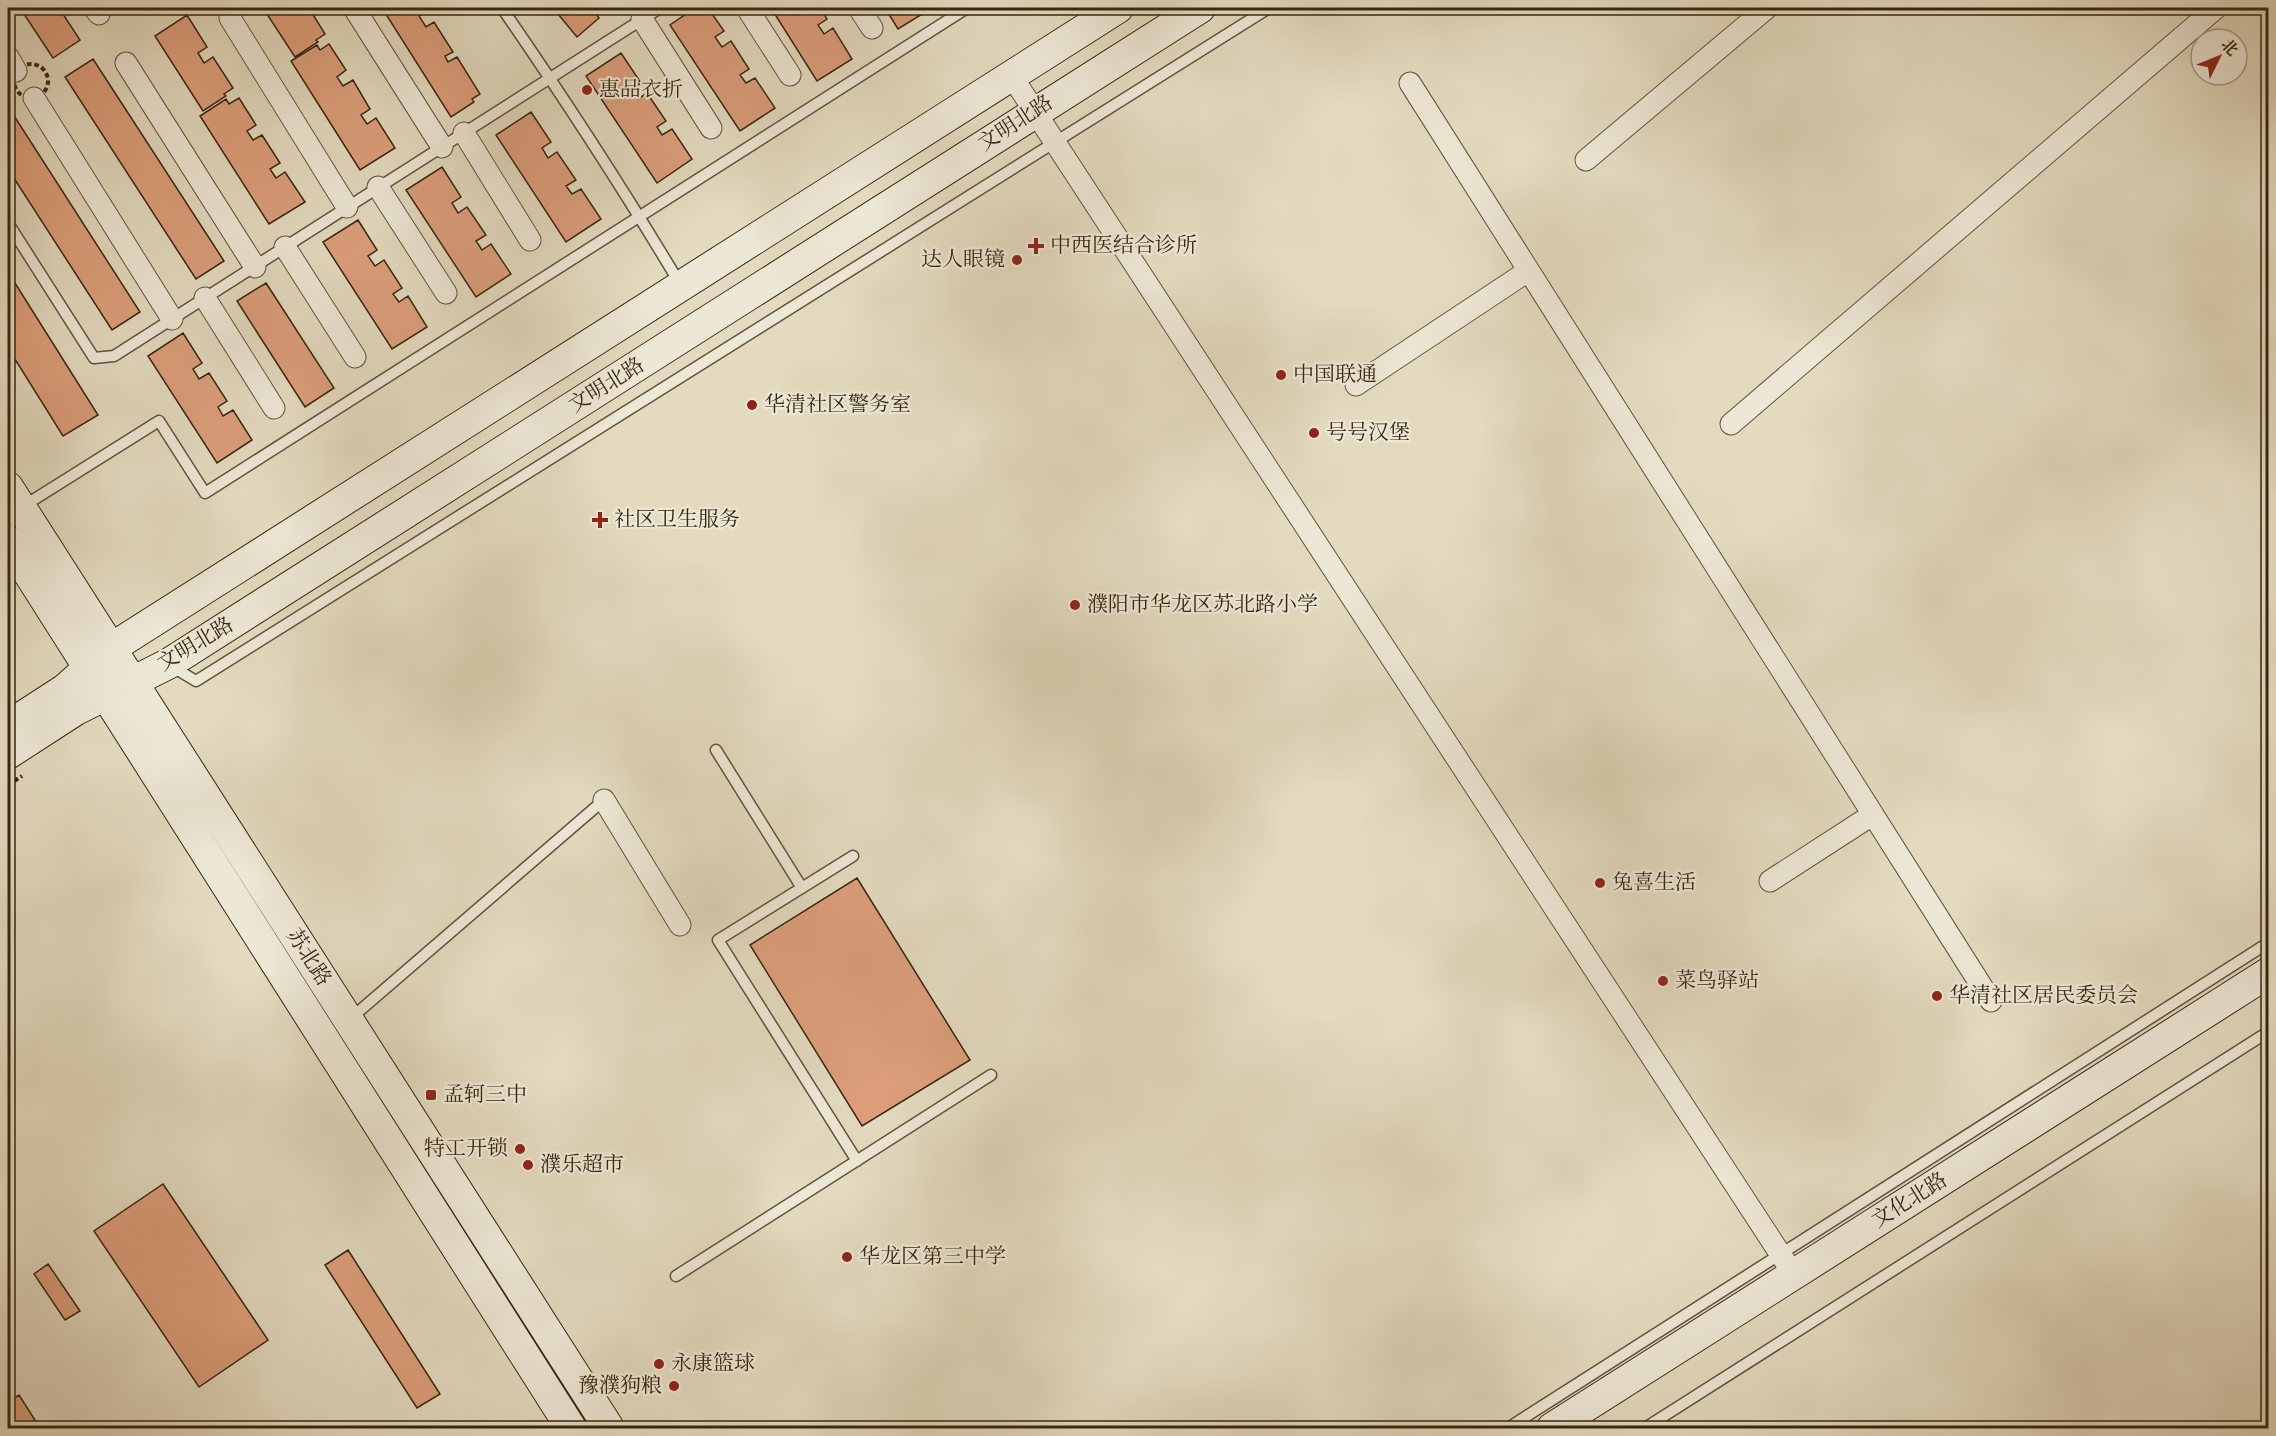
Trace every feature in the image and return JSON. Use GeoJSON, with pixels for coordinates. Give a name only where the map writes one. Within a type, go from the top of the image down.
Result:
{"type":"FeatureCollection","features":[{"type":"Feature","properties":{"kind":"street"},"geometry":{"type":"LineString","coordinates":[[354,8],[442,147]]}},
{"type":"Feature","properties":{"kind":"street"},"geometry":{"type":"LineString","coordinates":[[747,8],[790,75]]}},
{"type":"Feature","properties":{"kind":"street"},"geometry":{"type":"LineString","coordinates":[[859,8],[872,28]]}},
{"type":"Feature","properties":{"kind":"street","name":"文明北路"},"geometry":{"type":"LineString","coordinates":[[8,726],[65,689],[111,649],[1118,8]]}},
{"type":"Feature","properties":{"kind":"street","name":"文明北路"},"geometry":{"type":"LineString","coordinates":[[8,754],[76,710],[168,664],[1200,8]]}},
{"type":"Feature","properties":{"kind":"street"},"geometry":{"type":"LineString","coordinates":[[1586,160],[1767,8]]}},
{"type":"Feature","properties":{"kind":"street"},"geometry":{"type":"LineString","coordinates":[[1731,424],[2216,8]]}},
{"type":"Feature","properties":{"kind":"street"},"geometry":{"type":"LineString","coordinates":[[230,18],[346,207]]}},
{"type":"Feature","properties":{"kind":"street"},"geometry":{"type":"LineString","coordinates":[[642,19],[711,128]]}},
{"type":"Feature","properties":{"kind":"street"},"geometry":{"type":"LineString","coordinates":[[126,63],[255,267]]}},
{"type":"Feature","properties":{"kind":"street"},"geometry":{"type":"LineString","coordinates":[[1011,75],[1788,1264]]}},
{"type":"Feature","properties":{"kind":"street"},"geometry":{"type":"LineString","coordinates":[[1410,83],[1991,1001]]}},
{"type":"Feature","properties":{"kind":"street"},"geometry":{"type":"LineString","coordinates":[[34,98],[172,319]]}},
{"type":"Feature","properties":{"kind":"street"},"geometry":{"type":"LineString","coordinates":[[464,133],[530,240]]}},
{"type":"Feature","properties":{"kind":"street"},"geometry":{"type":"LineString","coordinates":[[378,187],[446,293]]}},
{"type":"Feature","properties":{"kind":"street"},"geometry":{"type":"LineString","coordinates":[[285,247],[355,357]]}},
{"type":"Feature","properties":{"kind":"street"},"geometry":{"type":"LineString","coordinates":[[1356,385],[1528,271]]}},
{"type":"Feature","properties":{"kind":"street"},"geometry":{"type":"LineString","coordinates":[[205,298],[274,408]]}},
{"type":"Feature","properties":{"kind":"street","name":"苏北路"},"geometry":{"type":"LineString","coordinates":[[14,497],[609,1428]]}},
{"type":"Feature","properties":{"kind":"street","name":"苏北路"},"geometry":{"type":"LineString","coordinates":[[8,541],[571,1428]]}},
{"type":"Feature","properties":{"kind":"street"},"geometry":{"type":"LineString","coordinates":[[604,800],[680,925]]}},
{"type":"Feature","properties":{"kind":"street"},"geometry":{"type":"LineString","coordinates":[[1770,881],[1872,814]]}},
{"type":"Feature","properties":{"kind":"street","name":"文化北路"},"geometry":{"type":"LineString","coordinates":[[1552,1428],[1788,1264],[2268,973]]}},
{"type":"Feature","properties":{"kind":"street","name":"文化北路"},"geometry":{"type":"LineString","coordinates":[[1591,1428],[2268,998]]}},
{"type":"Feature","properties":{"kind":"lane"},"geometry":{"type":"LineString","coordinates":[[502,8],[549,77],[681,286]]}},
{"type":"Feature","properties":{"kind":"lane"},"geometry":{"type":"LineString","coordinates":[[8,223],[94,358],[114,356],[660,8]]}},
{"type":"Feature","properties":{"kind":"lane"},"geometry":{"type":"LineString","coordinates":[[14,497],[159,421],[205,493],[967,8]]}},
{"type":"Feature","properties":{"kind":"lane"},"geometry":{"type":"LineString","coordinates":[[168,664],[196,681],[1269,8]]}},
{"type":"Feature","properties":{"kind":"lane"},"geometry":{"type":"LineString","coordinates":[[716,750],[802,888]]}},
{"type":"Feature","properties":{"kind":"lane"},"geometry":{"type":"LineString","coordinates":[[348,1021],[604,800]]}},
{"type":"Feature","properties":{"kind":"lane"},"geometry":{"type":"LineString","coordinates":[[853,856],[718,940],[857,1161]]}},
{"type":"Feature","properties":{"kind":"lane"},"geometry":{"type":"LineString","coordinates":[[1508,1428],[1788,1264],[2268,943]]}},
{"type":"Feature","properties":{"kind":"lane"},"geometry":{"type":"LineString","coordinates":[[1645,1428],[2268,1032]]}},
{"type":"Feature","properties":{"kind":"lane"},"geometry":{"type":"LineString","coordinates":[[676,1276],[991,1075]]}},
{"type":"Feature","properties":{"kind":"building"},"geometry":{"type":"Polygon","coordinates":[[[20,8],[59,8],[80,40],[53,58],[20,8]]]}},
{"type":"Feature","properties":{"kind":"building"},"geometry":{"type":"Polygon","coordinates":[[[263,8],[309,8],[325,34],[316,40],[318,42],[295,57],[263,8]]]}},
{"type":"Feature","properties":{"kind":"building"},"geometry":{"type":"Polygon","coordinates":[[[382,8],[427,8],[429,10],[419,16],[426,27],[434,22],[453,52],[445,56],[448,62],[457,57],[480,94],[472,99],[474,102],[451,117],[382,8]]]}},
{"type":"Feature","properties":{"kind":"building"},"geometry":{"type":"Polygon","coordinates":[[[553,8],[594,8],[592,9],[599,18],[577,37],[553,8]]]}},
{"type":"Feature","properties":{"kind":"building"},"geometry":{"type":"Polygon","coordinates":[[[695,8],[708,8],[724,31],[715,37],[722,47],[731,41],[749,69],[740,75],[746,83],[755,78],[775,108],[740,131],[670,25],[695,8]]]}},
{"type":"Feature","properties":{"kind":"building"},"geometry":{"type":"Polygon","coordinates":[[[771,8],[820,8],[827,19],[818,25],[824,34],[833,28],[852,59],[817,81],[771,8]]]}},
{"type":"Feature","properties":{"kind":"building"},"geometry":{"type":"Polygon","coordinates":[[[885,8],[932,8],[898,29],[885,8]]]}},
{"type":"Feature","properties":{"kind":"building"},"geometry":{"type":"Polygon","coordinates":[[[187,15],[207,47],[198,53],[204,63],[213,57],[233,88],[224,94],[226,96],[203,111],[155,36],[187,15]]]}},
{"type":"Feature","properties":{"kind":"building"},"geometry":{"type":"Polygon","coordinates":[[[329,44],[346,70],[337,77],[343,86],[353,80],[370,109],[361,115],[367,124],[376,118],[395,148],[360,170],[291,61],[317,45],[320,50],[329,44]]]}},
{"type":"Feature","properties":{"kind":"building"},"geometry":{"type":"Polygon","coordinates":[[[621,53],[641,83],[632,89],[638,99],[647,93],[666,121],[657,127],[662,135],[672,129],[692,159],[657,183],[586,76],[621,53]]]}},
{"type":"Feature","properties":{"kind":"building"},"geometry":{"type":"Polygon","coordinates":[[[93,59],[224,261],[196,279],[65,77],[93,59]]]}},
{"type":"Feature","properties":{"kind":"building"},"geometry":{"type":"Polygon","coordinates":[[[239,98],[256,125],[247,131],[253,140],[262,135],[280,163],[270,169],[276,178],[285,172],[305,202],[269,224],[200,116],[226,99],[229,104],[239,98]]]}},
{"type":"Feature","properties":{"kind":"building"},"geometry":{"type":"Polygon","coordinates":[[[9,108],[140,312],[112,330],[8,169],[9,108]]]}},
{"type":"Feature","properties":{"kind":"building"},"geometry":{"type":"Polygon","coordinates":[[[531,112],[551,142],[542,148],[548,158],[557,152],[576,180],[566,186],[572,194],[581,189],[601,219],[566,242],[496,135],[531,112]]]}},
{"type":"Feature","properties":{"kind":"building"},"geometry":{"type":"Polygon","coordinates":[[[442,167],[461,197],[452,203],[458,213],[467,207],[486,235],[476,241],[482,250],[491,244],[511,274],[476,297],[406,190],[442,167]]]}},
{"type":"Feature","properties":{"kind":"building"},"geometry":{"type":"Polygon","coordinates":[[[358,220],[377,250],[368,256],[375,266],[384,260],[402,288],[393,294],[399,302],[408,296],[427,327],[392,349],[323,242],[358,220]]]}},
{"type":"Feature","properties":{"kind":"building"},"geometry":{"type":"Polygon","coordinates":[[[8,272],[98,415],[63,436],[8,348],[8,272]]]}},
{"type":"Feature","properties":{"kind":"building"},"geometry":{"type":"Polygon","coordinates":[[[266,283],[334,388],[305,407],[237,301],[266,283]]]}},
{"type":"Feature","properties":{"kind":"building"},"geometry":{"type":"Polygon","coordinates":[[[183,333],[202,363],[193,369],[199,379],[209,373],[227,401],[218,407],[223,416],[233,410],[252,440],[217,463],[148,356],[183,333]]]}},
{"type":"Feature","properties":{"kind":"building"},"geometry":{"type":"Polygon","coordinates":[[[857,878],[970,1060],[862,1126],[750,945],[857,878]]]}},
{"type":"Feature","properties":{"kind":"building"},"geometry":{"type":"Polygon","coordinates":[[[163,1184],[268,1340],[199,1387],[94,1231],[163,1184]]]}},
{"type":"Feature","properties":{"kind":"building"},"geometry":{"type":"Polygon","coordinates":[[[348,1250],[440,1394],[417,1408],[325,1265],[348,1250]]]}},
{"type":"Feature","properties":{"kind":"building"},"geometry":{"type":"Polygon","coordinates":[[[48,1264],[80,1311],[65,1320],[34,1274],[48,1264]]]}},
{"type":"Feature","properties":{"kind":"building"},"geometry":{"type":"Polygon","coordinates":[[[19,1395],[40,1428],[8,1428],[8,1402],[19,1395]]]}},
{"type":"Feature","properties":{"kind":"place","name":"惠品衣折"},"geometry":{"type":"Point","coordinates":[587,90]}},
{"type":"Feature","properties":{"kind":"place","name":"中西医结合诊所"},"geometry":{"type":"Point","coordinates":[1036,246]}},
{"type":"Feature","properties":{"kind":"place","name":"达人眼镜"},"geometry":{"type":"Point","coordinates":[1017,260]}},
{"type":"Feature","properties":{"kind":"place","name":"中国联通"},"geometry":{"type":"Point","coordinates":[1281,375]}},
{"type":"Feature","properties":{"kind":"place","name":"华清社区警务室"},"geometry":{"type":"Point","coordinates":[752,405]}},
{"type":"Feature","properties":{"kind":"place","name":"号号汉堡"},"geometry":{"type":"Point","coordinates":[1314,433]}},
{"type":"Feature","properties":{"kind":"place","name":"社区卫生服务"},"geometry":{"type":"Point","coordinates":[600,520]}},
{"type":"Feature","properties":{"kind":"place","name":"濮阳市华龙区苏北路小学"},"geometry":{"type":"Point","coordinates":[1075,605]}},
{"type":"Feature","properties":{"kind":"place","name":"兔喜生活"},"geometry":{"type":"Point","coordinates":[1600,883]}},
{"type":"Feature","properties":{"kind":"place","name":"菜鸟驿站"},"geometry":{"type":"Point","coordinates":[1663,981]}},
{"type":"Feature","properties":{"kind":"place","name":"华清社区居民委员会"},"geometry":{"type":"Point","coordinates":[1937,996]}},
{"type":"Feature","properties":{"kind":"place","name":"孟轲三中"},"geometry":{"type":"Point","coordinates":[431,1095]}},
{"type":"Feature","properties":{"kind":"place","name":"特工开锁"},"geometry":{"type":"Point","coordinates":[520,1149]}},
{"type":"Feature","properties":{"kind":"place","name":"濮乐超市"},"geometry":{"type":"Point","coordinates":[528,1165]}},
{"type":"Feature","properties":{"kind":"place","name":"华龙区第三中学"},"geometry":{"type":"Point","coordinates":[847,1257]}},
{"type":"Feature","properties":{"kind":"place","name":"永康篮球"},"geometry":{"type":"Point","coordinates":[659,1364]}},
{"type":"Feature","properties":{"kind":"place","name":"豫濮狗粮"},"geometry":{"type":"Point","coordinates":[674,1386]}}]}
